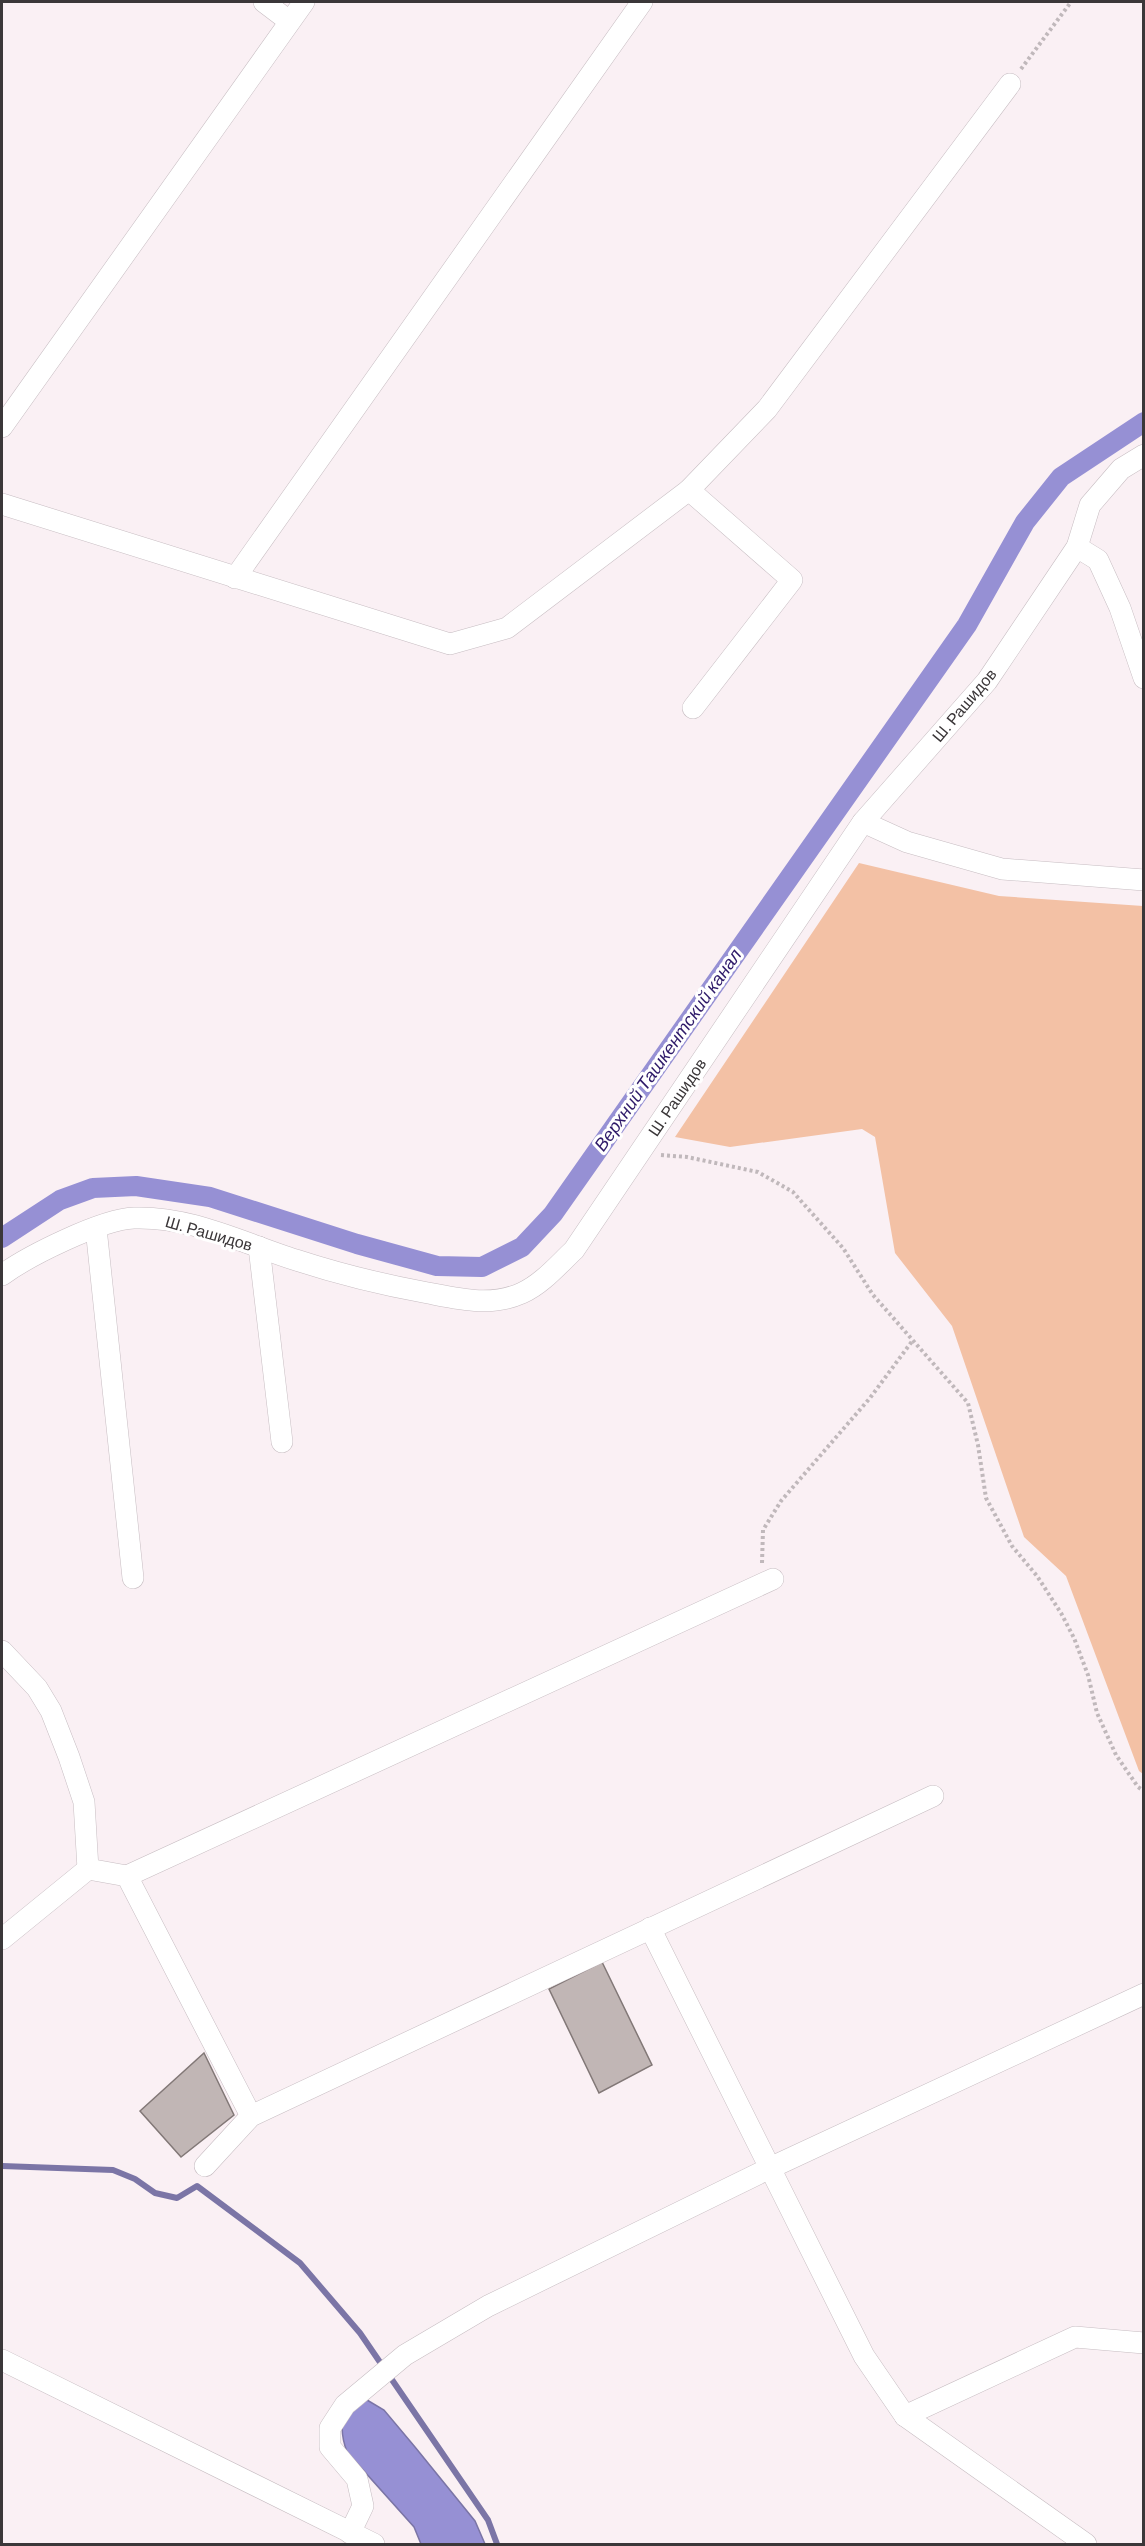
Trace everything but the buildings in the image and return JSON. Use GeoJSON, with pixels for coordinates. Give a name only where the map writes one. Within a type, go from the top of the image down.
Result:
{"type":"FeatureCollection","features":[{"type":"Feature","properties":{"kind":"street"},"geometry":{"type":"LineString","coordinates":[[264,2],[289,21]]}},
{"type":"Feature","properties":{"kind":"street"},"geometry":{"type":"LineString","coordinates":[[2,427],[304,2]]}},
{"type":"Feature","properties":{"kind":"street"},"geometry":{"type":"LineString","coordinates":[[235,578],[642,2]]}},
{"type":"Feature","properties":{"kind":"street"},"geometry":{"type":"LineString","coordinates":[[2,504],[450,644],[507,628],[689,490],[767,409],[1010,84]]}},
{"type":"Feature","properties":{"kind":"street","name":"Ш. Рашидов"},"geometry":{"type":"LineString","coordinates":[[2,1275],[25,1258],[96,1228],[131,1218],[165,1218],[199,1226],[297,1260],[397,1287],[471,1302],[500,1300],[523,1293],[549,1275],[574,1250],[863,822],[987,681],[1077,547],[1090,505],[1121,469],[1143,455]]}},
{"type":"Feature","properties":{"kind":"street"},"geometry":{"type":"LineString","coordinates":[[689,490],[792,580],[693,708]]}},
{"type":"Feature","properties":{"kind":"street"},"geometry":{"type":"LineString","coordinates":[[1077,547],[1098,560],[1120,608],[1143,678]]}},
{"type":"Feature","properties":{"kind":"street"},"geometry":{"type":"LineString","coordinates":[[863,822],[907,842],[1002,869],[1143,880]]}},
{"type":"Feature","properties":{"kind":"street"},"geometry":{"type":"LineString","coordinates":[[96,1228],[133,1578]]}},
{"type":"Feature","properties":{"kind":"street"},"geometry":{"type":"LineString","coordinates":[[259,1247],[282,1442]]}},
{"type":"Feature","properties":{"kind":"street"},"geometry":{"type":"LineString","coordinates":[[2,1939],[88,1869],[128,1876],[773,1579]]}},
{"type":"Feature","properties":{"kind":"street"},"geometry":{"type":"LineString","coordinates":[[2,1651],[37,1688],[51,1712],[66,1748],[84,1802],[88,1869]]}},
{"type":"Feature","properties":{"kind":"street"},"geometry":{"type":"LineString","coordinates":[[205,2166],[251,2116],[933,1796]]}},
{"type":"Feature","properties":{"kind":"street"},"geometry":{"type":"LineString","coordinates":[[128,1876],[251,2116]]}},
{"type":"Feature","properties":{"kind":"street"},"geometry":{"type":"LineString","coordinates":[[650,1928],[864,2356],[905,2416],[1086,2544]]}},
{"type":"Feature","properties":{"kind":"street"},"geometry":{"type":"LineString","coordinates":[[350,2533],[363,2506],[357,2480],[330,2447],[330,2428],[345,2405],[405,2355],[488,2306],[770,2168],[1143,1994]]}},
{"type":"Feature","properties":{"kind":"street"},"geometry":{"type":"LineString","coordinates":[[905,2416],[1075,2337],[1143,2343]]}},
{"type":"Feature","properties":{"kind":"street"},"geometry":{"type":"LineString","coordinates":[[2,2360],[374,2544]]}},
{"type":"Feature","properties":{"kind":"path"},"geometry":{"type":"LineString","coordinates":[[1010,84],[1071,2]]}},
{"type":"Feature","properties":{"kind":"path"},"geometry":{"type":"LineString","coordinates":[[640,1152],[687,1157],[758,1172],[793,1192],[843,1248],[873,1295],[968,1403],[978,1444],[986,1498],[1012,1546],[1037,1576],[1061,1612],[1088,1675],[1096,1713],[1116,1755],[1143,1791]]}},
{"type":"Feature","properties":{"kind":"path"},"geometry":{"type":"LineString","coordinates":[[773,1579],[762,1562],[763,1530],[780,1501],[870,1398],[913,1340]]}},
{"type":"Feature","properties":{"kind":"shaded area"},"geometry":{"type":"Polygon","coordinates":[[[859,863],[999,896],[1143,906],[1143,1774],[1139,1771],[1066,1576],[1024,1537],[952,1326],[895,1253],[875,1137],[862,1129],[730,1147],[675,1137],[859,863]]]}},
{"type":"Feature","properties":{"kind":"shaded area"},"geometry":{"type":"Polygon","coordinates":[[[367,2400],[384,2410],[415,2447],[475,2521],[485,2544],[421,2544],[414,2527],[347,2452],[342,2427],[346,2414],[367,2400]]]}},
{"type":"Feature","properties":{"kind":"waterway","name":"Верхний Ташкентский канал"},"geometry":{"type":"LineString","coordinates":[[2,1238],[60,1200],[93,1188],[136,1186],[210,1197],[357,1244],[437,1266],[482,1267],[522,1247],[553,1214],[967,625],[1025,522],[1061,477],[1144,422]]}},
{"type":"Feature","properties":{"kind":"waterway"},"geometry":{"type":"LineString","coordinates":[[2,2166],[113,2170],[135,2179],[155,2193],[177,2198],[197,2186],[300,2263],[360,2333],[488,2520],[497,2544]]}}]}
